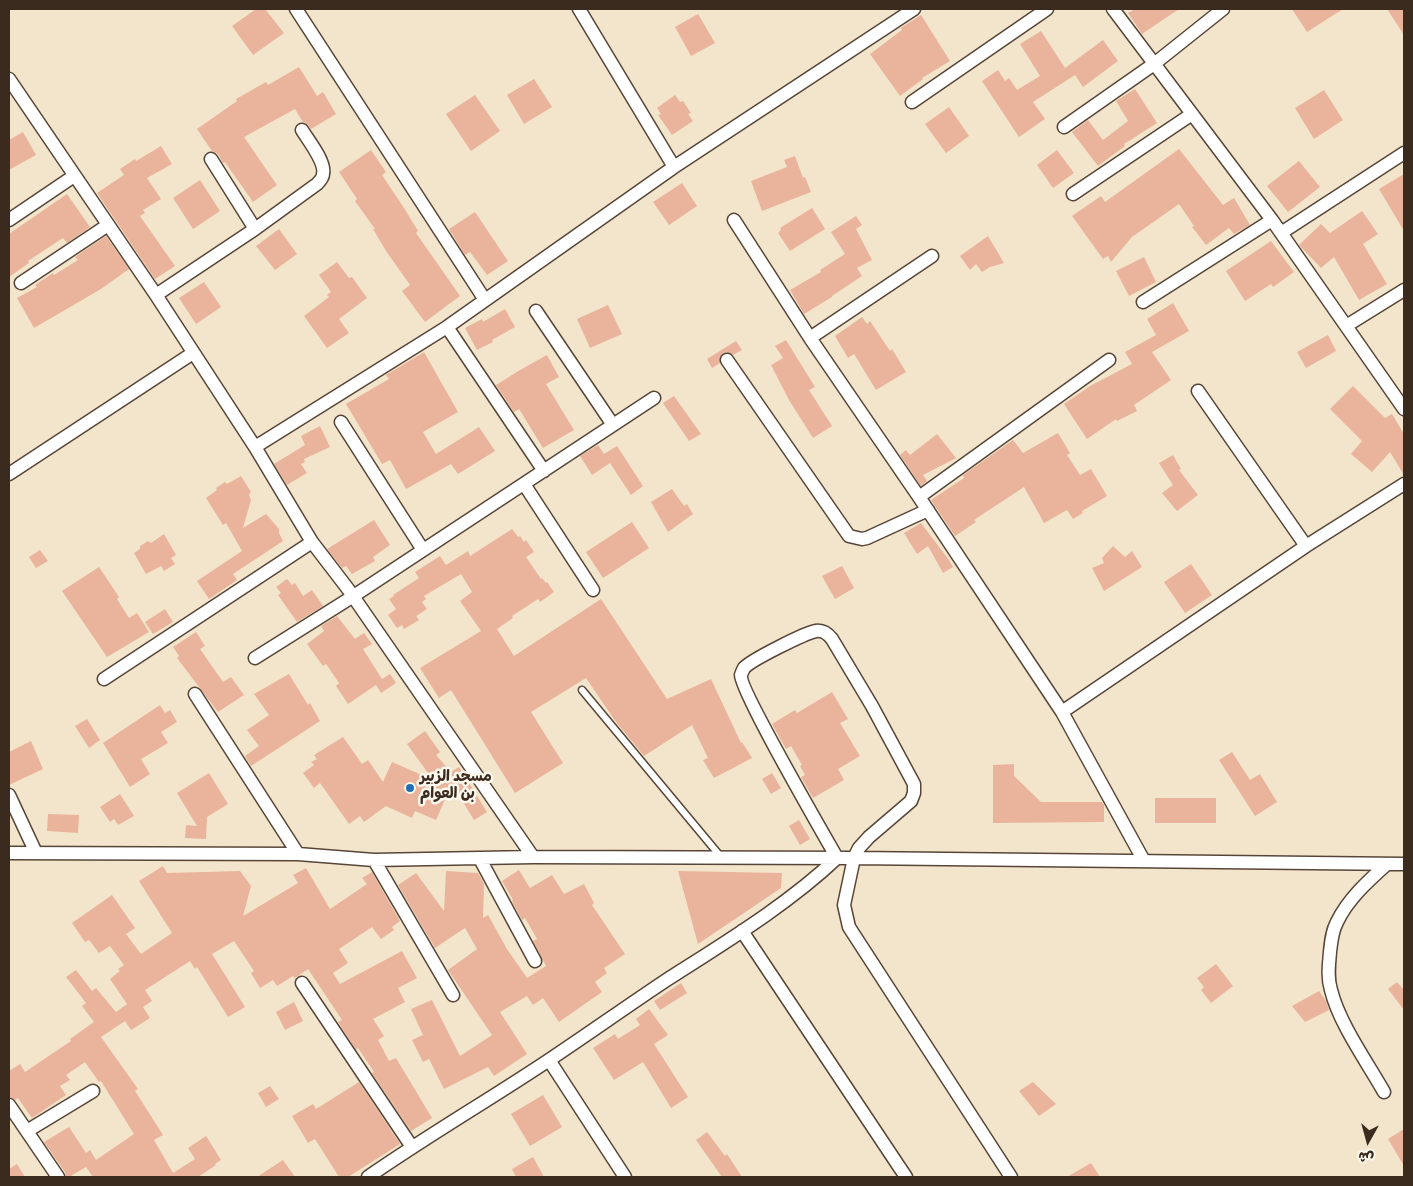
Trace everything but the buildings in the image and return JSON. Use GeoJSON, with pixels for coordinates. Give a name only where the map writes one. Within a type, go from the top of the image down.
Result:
{"type":"FeatureCollection","features":[{"type":"Feature","properties":{"kind":"street"},"geometry":{"type":"LineString","coordinates":[[296,9],[485,300]]}},
{"type":"Feature","properties":{"kind":"street"},"geometry":{"type":"LineString","coordinates":[[578,9],[674,167]]}},
{"type":"Feature","properties":{"kind":"street"},"geometry":{"type":"LineString","coordinates":[[255,446],[447,327],[674,167],[914,9]]}},
{"type":"Feature","properties":{"kind":"street"},"geometry":{"type":"LineString","coordinates":[[912,102],[1047,9]]}},
{"type":"Feature","properties":{"kind":"street"},"geometry":{"type":"LineString","coordinates":[[1113,9],[1272,220],[1404,409]]}},
{"type":"Feature","properties":{"kind":"street"},"geometry":{"type":"LineString","coordinates":[[1064,127],[1154,64],[1223,9]]}},
{"type":"Feature","properties":{"kind":"street"},"geometry":{"type":"LineString","coordinates":[[9,79],[156,295],[255,446],[312,542],[533,857]]}},
{"type":"Feature","properties":{"kind":"street"},"geometry":{"type":"LineString","coordinates":[[1073,194],[1192,114]]}},
{"type":"Feature","properties":{"kind":"street"},"geometry":{"type":"LineString","coordinates":[[156,295],[255,229],[317,184],[323,177],[323,164],[302,130]]}},
{"type":"Feature","properties":{"kind":"street"},"geometry":{"type":"LineString","coordinates":[[1281,233],[1404,153]]}},
{"type":"Feature","properties":{"kind":"street"},"geometry":{"type":"LineString","coordinates":[[211,159],[255,229]]}},
{"type":"Feature","properties":{"kind":"street"},"geometry":{"type":"LineString","coordinates":[[9,220],[74,176]]}},
{"type":"Feature","properties":{"kind":"street"},"geometry":{"type":"LineString","coordinates":[[734,220],[810,338],[928,510],[1062,712],[1144,861]]}},
{"type":"Feature","properties":{"kind":"street"},"geometry":{"type":"LineString","coordinates":[[1143,302],[1272,220]]}},
{"type":"Feature","properties":{"kind":"street"},"geometry":{"type":"LineString","coordinates":[[21,283],[108,225]]}},
{"type":"Feature","properties":{"kind":"street"},"geometry":{"type":"LineString","coordinates":[[810,338],[932,256]]}},
{"type":"Feature","properties":{"kind":"street"},"geometry":{"type":"LineString","coordinates":[[1346,326],[1404,290]]}},
{"type":"Feature","properties":{"kind":"street"},"geometry":{"type":"LineString","coordinates":[[536,312],[613,425]]}},
{"type":"Feature","properties":{"kind":"street"},"geometry":{"type":"LineString","coordinates":[[447,327],[544,471]]}},
{"type":"Feature","properties":{"kind":"street"},"geometry":{"type":"LineString","coordinates":[[9,474],[193,352]]}},
{"type":"Feature","properties":{"kind":"street"},"geometry":{"type":"LineString","coordinates":[[727,360],[849,536],[862,539],[867,538],[928,510]]}},
{"type":"Feature","properties":{"kind":"street"},"geometry":{"type":"LineString","coordinates":[[919,497],[1109,360]]}},
{"type":"Feature","properties":{"kind":"street"},"geometry":{"type":"LineString","coordinates":[[1198,391],[1306,546]]}},
{"type":"Feature","properties":{"kind":"street"},"geometry":{"type":"LineString","coordinates":[[255,658],[352,597],[654,398]]}},
{"type":"Feature","properties":{"kind":"street"},"geometry":{"type":"LineString","coordinates":[[341,422],[424,550]]}},
{"type":"Feature","properties":{"kind":"street"},"geometry":{"type":"LineString","coordinates":[[524,484],[593,590]]}},
{"type":"Feature","properties":{"kind":"street"},"geometry":{"type":"LineString","coordinates":[[1062,712],[1306,546],[1404,484]]}},
{"type":"Feature","properties":{"kind":"street"},"geometry":{"type":"LineString","coordinates":[[104,679],[312,542]]}},
{"type":"Feature","properties":{"kind":"street"},"geometry":{"type":"LineString","coordinates":[[837,858],[769,735],[743,685],[741,675],[744,668],[755,660],[817,631],[828,634],[832,639],[914,784],[914,793],[911,801],[869,836],[859,848],[854,858],[844,905],[849,927],[1011,1177]]}},
{"type":"Feature","properties":{"kind":"street"},"geometry":{"type":"LineString","coordinates":[[195,694],[298,854]]}},
{"type":"Feature","properties":{"kind":"street"},"geometry":{"type":"LineString","coordinates":[[9,795],[36,853]]}},
{"type":"Feature","properties":{"kind":"street"},"geometry":{"type":"LineString","coordinates":[[9,852],[298,854],[374,860],[533,857],[854,858],[1404,864]]}},
{"type":"Feature","properties":{"kind":"street"},"geometry":{"type":"LineString","coordinates":[[368,1177],[412,1146],[549,1060],[640,997],[742,931],[801,889],[837,858]]}},
{"type":"Feature","properties":{"kind":"street"},"geometry":{"type":"LineString","coordinates":[[480,859],[535,961]]}},
{"type":"Feature","properties":{"kind":"street"},"geometry":{"type":"LineString","coordinates":[[374,860],[453,994]]}},
{"type":"Feature","properties":{"kind":"street"},"geometry":{"type":"LineString","coordinates":[[1384,1092],[1343,1021],[1331,991],[1328,973],[1331,942],[1336,923],[1367,882],[1386,864]]}},
{"type":"Feature","properties":{"kind":"street"},"geometry":{"type":"LineString","coordinates":[[742,931],[906,1177]]}},
{"type":"Feature","properties":{"kind":"street"},"geometry":{"type":"LineString","coordinates":[[302,983],[412,1146]]}},
{"type":"Feature","properties":{"kind":"street"},"geometry":{"type":"LineString","coordinates":[[549,1060],[626,1177]]}},
{"type":"Feature","properties":{"kind":"street"},"geometry":{"type":"LineString","coordinates":[[27,1131],[93,1091]]}},
{"type":"Feature","properties":{"kind":"street"},"geometry":{"type":"LineString","coordinates":[[9,1105],[58,1177]]}},
{"type":"Feature","properties":{"kind":"lane"},"geometry":{"type":"LineString","coordinates":[[582,690],[722,858]]}},
{"type":"Feature","properties":{"kind":"place","name":"مسجد الزبير بن العوام"},"geometry":{"type":"Point","coordinates":[410,788]}}]}
